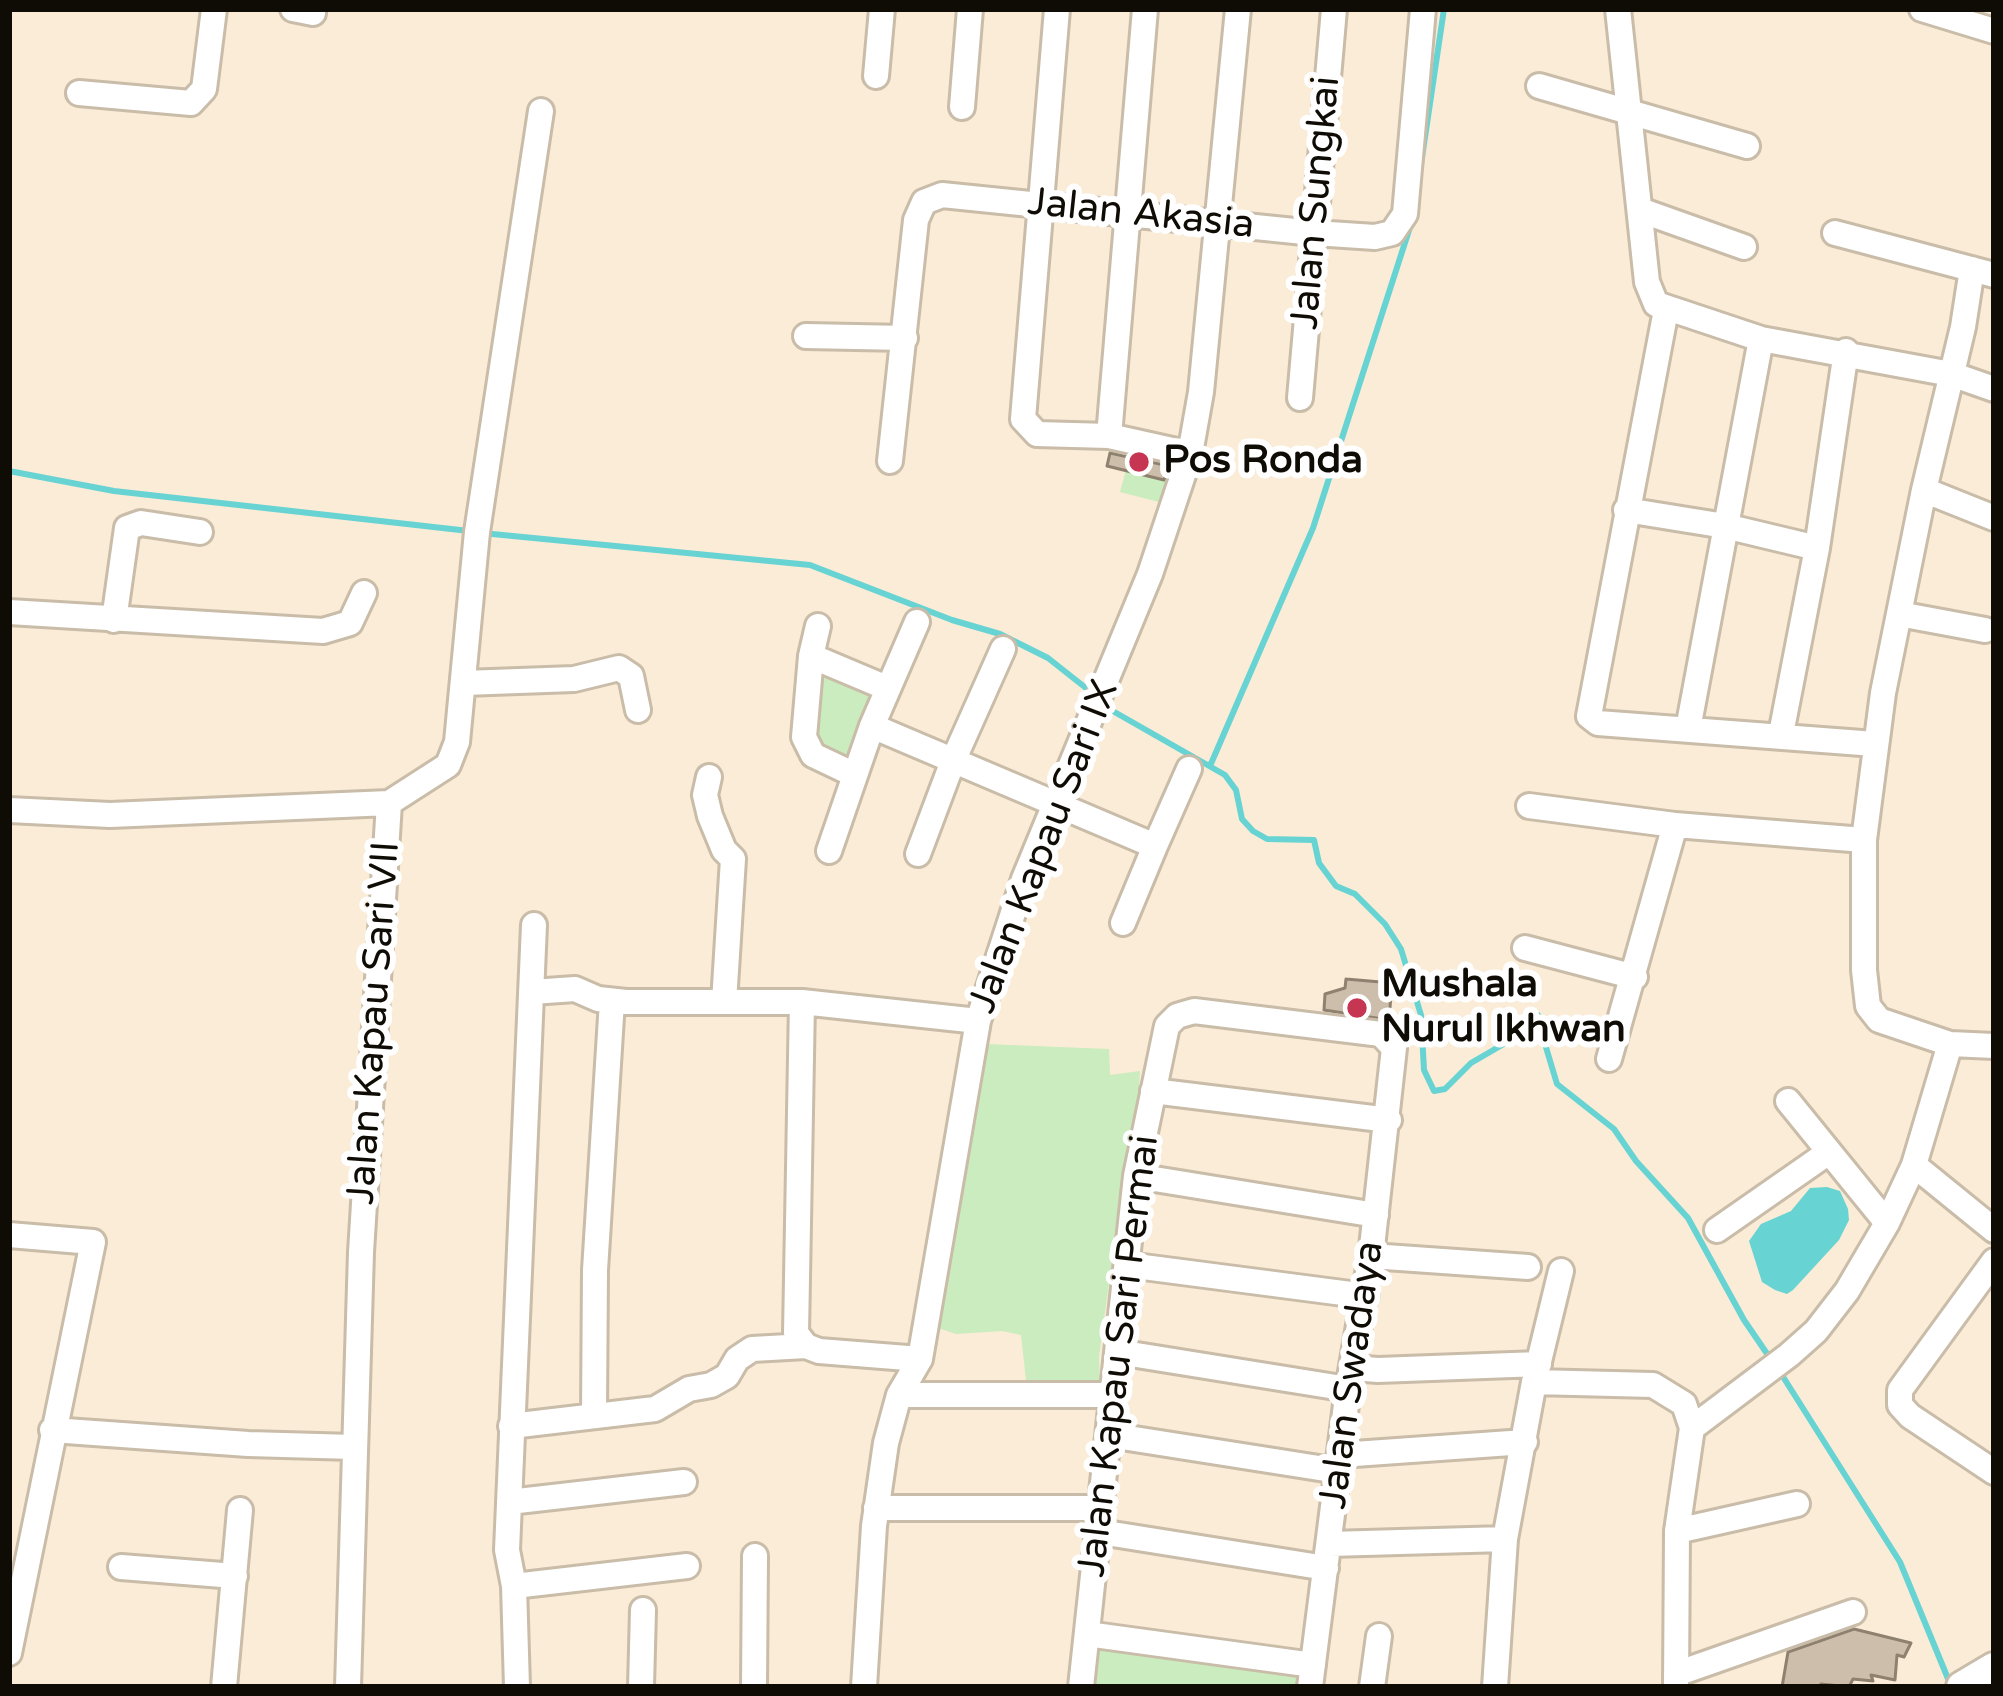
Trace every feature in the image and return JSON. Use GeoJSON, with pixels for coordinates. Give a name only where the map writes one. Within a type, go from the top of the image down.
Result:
{"type":"FeatureCollection","features":[{"type":"Feature","properties":{"kind":"street"},"geometry":{"type":"LineString","coordinates":[[80,93],[191,103],[204,89],[214,9]]}},
{"type":"Feature","properties":{"kind":"street"},"geometry":{"type":"LineString","coordinates":[[876,76],[882,9]]}},
{"type":"Feature","properties":{"kind":"street"},"geometry":{"type":"LineString","coordinates":[[962,106],[970,9]]}},
{"type":"Feature","properties":{"kind":"street"},"geometry":{"type":"LineString","coordinates":[[1057,9],[1023,418],[1037,434],[1109,436],[1190,454]]}},
{"type":"Feature","properties":{"kind":"street"},"geometry":{"type":"LineString","coordinates":[[1109,436],[1145,9]]}},
{"type":"Feature","properties":{"kind":"street","name":"Jalan Kapau Sari IX"},"geometry":{"type":"LineString","coordinates":[[864,1687],[876,1508],[886,1443],[899,1395],[920,1359],[978,1021],[1054,801],[1150,574],[1190,454],[1201,392],[1238,9]]}},
{"type":"Feature","properties":{"kind":"street","name":"Jalan Sungkai"},"geometry":{"type":"LineString","coordinates":[[1300,398],[1334,9]]}},
{"type":"Feature","properties":{"kind":"street","name":"Jalan Akasia"},"geometry":{"type":"LineString","coordinates":[[890,461],[916,220],[924,202],[942,195],[1384,236],[1402,223],[1423,9]]}},
{"type":"Feature","properties":{"kind":"street"},"geometry":{"type":"LineString","coordinates":[[1618,9],[1649,291],[1656,304],[1760,338],[1952,374],[1994,389]]}},
{"type":"Feature","properties":{"kind":"street"},"geometry":{"type":"LineString","coordinates":[[1922,9],[1994,31]]}},
{"type":"Feature","properties":{"kind":"street"},"geometry":{"type":"LineString","coordinates":[[1539,86],[1747,146]]}},
{"type":"Feature","properties":{"kind":"street","name":"Jalan Kapau Sari VII"},"geometry":{"type":"LineString","coordinates":[[348,1687],[361,1252],[389,803],[453,757],[477,532],[542,112]]}},
{"type":"Feature","properties":{"kind":"street"},"geometry":{"type":"LineString","coordinates":[[1640,210],[1744,247]]}},
{"type":"Feature","properties":{"kind":"street"},"geometry":{"type":"LineString","coordinates":[[1835,233],[1983,272],[1924,490],[1875,744],[1864,840],[1864,970],[1868,1006],[1879,1019],[1950,1044],[1994,1046]]}},
{"type":"Feature","properties":{"kind":"street"},"geometry":{"type":"LineString","coordinates":[[1666,310],[1589,716],[1598,723],[1875,744]]}},
{"type":"Feature","properties":{"kind":"street"},"geometry":{"type":"LineString","coordinates":[[806,336],[905,338]]}},
{"type":"Feature","properties":{"kind":"street"},"geometry":{"type":"LineString","coordinates":[[1688,728],[1760,338]]}},
{"type":"Feature","properties":{"kind":"street"},"geometry":{"type":"LineString","coordinates":[[1781,734],[1817,548],[1846,351]]}},
{"type":"Feature","properties":{"kind":"street"},"geometry":{"type":"LineString","coordinates":[[1924,490],[1994,518]]}},
{"type":"Feature","properties":{"kind":"street"},"geometry":{"type":"LineString","coordinates":[[1626,510],[1725,526],[1817,548]]}},
{"type":"Feature","properties":{"kind":"street"},"geometry":{"type":"LineString","coordinates":[[114,620],[127,528],[141,523],[200,532]]}},
{"type":"Feature","properties":{"kind":"street"},"geometry":{"type":"LineString","coordinates":[[9,612],[336,630],[355,618],[364,593]]}},
{"type":"Feature","properties":{"kind":"street"},"geometry":{"type":"LineString","coordinates":[[1899,614],[1985,630]]}},
{"type":"Feature","properties":{"kind":"street"},"geometry":{"type":"LineString","coordinates":[[829,851],[872,726],[917,622]]}},
{"type":"Feature","properties":{"kind":"street"},"geometry":{"type":"LineString","coordinates":[[818,626],[804,737],[813,754],[855,775]]}},
{"type":"Feature","properties":{"kind":"street"},"geometry":{"type":"LineString","coordinates":[[918,854],[1003,650]]}},
{"type":"Feature","properties":{"kind":"street"},"geometry":{"type":"LineString","coordinates":[[811,656],[887,688]]}},
{"type":"Feature","properties":{"kind":"street"},"geometry":{"type":"LineString","coordinates":[[464,683],[574,679],[619,668],[631,676],[638,710]]}},
{"type":"Feature","properties":{"kind":"street"},"geometry":{"type":"LineString","coordinates":[[872,726],[1155,847]]}},
{"type":"Feature","properties":{"kind":"street"},"geometry":{"type":"LineString","coordinates":[[1123,923],[1189,769]]}},
{"type":"Feature","properties":{"kind":"street"},"geometry":{"type":"LineString","coordinates":[[709,777],[705,795],[710,816],[724,850],[734,860],[724,1002]]}},
{"type":"Feature","properties":{"kind":"street"},"geometry":{"type":"LineString","coordinates":[[9,810],[110,815],[389,803]]}},
{"type":"Feature","properties":{"kind":"street"},"geometry":{"type":"LineString","coordinates":[[1528,806],[1675,825],[1864,840]]}},
{"type":"Feature","properties":{"kind":"street"},"geometry":{"type":"LineString","coordinates":[[1609,1059],[1675,825]]}},
{"type":"Feature","properties":{"kind":"street"},"geometry":{"type":"LineString","coordinates":[[517,1687],[514,1586],[507,1550],[534,925]]}},
{"type":"Feature","properties":{"kind":"street"},"geometry":{"type":"LineString","coordinates":[[1525,948],[1635,976]]}},
{"type":"Feature","properties":{"kind":"street"},"geometry":{"type":"LineString","coordinates":[[532,992],[575,989],[612,1001],[802,1002],[978,1021]]}},
{"type":"Feature","properties":{"kind":"street"},"geometry":{"type":"LineString","coordinates":[[594,1414],[595,1270],[612,1001]]}},
{"type":"Feature","properties":{"kind":"street"},"geometry":{"type":"LineString","coordinates":[[802,1002],[794,1320],[796,1333],[806,1346]]}},
{"type":"Feature","properties":{"kind":"street","name":"Jalan Swadaya"},"geometry":{"type":"LineString","coordinates":[[1175,1020],[1202,1011],[1382,1034],[1394,1048],[1366,1296],[1350,1378],[1311,1676]]}},
{"type":"Feature","properties":{"kind":"street","name":"Jalan Kapau Sari Permai"},"geometry":{"type":"LineString","coordinates":[[1081,1687],[1136,1176],[1153,1091],[1175,1020]]}},
{"type":"Feature","properties":{"kind":"street"},"geometry":{"type":"LineString","coordinates":[[1692,1428],[1780,1363],[1816,1330],[1846,1291],[1887,1223],[1913,1165],[1950,1044]]}},
{"type":"Feature","properties":{"kind":"street"},"geometry":{"type":"LineString","coordinates":[[1153,1091],[1389,1120]]}},
{"type":"Feature","properties":{"kind":"street"},"geometry":{"type":"LineString","coordinates":[[1788,1101],[1887,1223]]}},
{"type":"Feature","properties":{"kind":"street"},"geometry":{"type":"LineString","coordinates":[[1717,1230],[1829,1152]]}},
{"type":"Feature","properties":{"kind":"street"},"geometry":{"type":"LineString","coordinates":[[1913,1165],[1994,1230]]}},
{"type":"Feature","properties":{"kind":"street"},"geometry":{"type":"LineString","coordinates":[[1136,1176],[1376,1215]]}},
{"type":"Feature","properties":{"kind":"street"},"geometry":{"type":"LineString","coordinates":[[9,1235],[93,1242],[9,1653]]}},
{"type":"Feature","properties":{"kind":"street"},"geometry":{"type":"LineString","coordinates":[[1371,1256],[1528,1267]]}},
{"type":"Feature","properties":{"kind":"street"},"geometry":{"type":"LineString","coordinates":[[1994,1261],[1900,1390],[1900,1405],[1994,1472]]}},
{"type":"Feature","properties":{"kind":"street"},"geometry":{"type":"LineString","coordinates":[[1128,1265],[1366,1296]]}},
{"type":"Feature","properties":{"kind":"street"},"geometry":{"type":"LineString","coordinates":[[1495,1687],[1505,1539],[1536,1373],[1561,1271]]}},
{"type":"Feature","properties":{"kind":"street"},"geometry":{"type":"LineString","coordinates":[[511,1426],[655,1409],[689,1388],[728,1376],[737,1360],[752,1349],[806,1346],[920,1359]]}},
{"type":"Feature","properties":{"kind":"street"},"geometry":{"type":"LineString","coordinates":[[1118,1352],[1350,1378],[1378,1370],[1536,1373],[1653,1385],[1684,1404],[1692,1428],[1677,1531],[1676,1681],[1852,1612]]}},
{"type":"Feature","properties":{"kind":"street"},"geometry":{"type":"LineString","coordinates":[[899,1395],[1113,1395]]}},
{"type":"Feature","properties":{"kind":"street"},"geometry":{"type":"LineString","coordinates":[[52,1430],[354,1447]]}},
{"type":"Feature","properties":{"kind":"street"},"geometry":{"type":"LineString","coordinates":[[1108,1436],[1339,1463],[1525,1442]]}},
{"type":"Feature","properties":{"kind":"street"},"geometry":{"type":"LineString","coordinates":[[509,1502],[684,1482]]}},
{"type":"Feature","properties":{"kind":"street"},"geometry":{"type":"LineString","coordinates":[[1677,1531],[1796,1504]]}},
{"type":"Feature","properties":{"kind":"street"},"geometry":{"type":"LineString","coordinates":[[876,1508],[1101,1520],[1328,1556],[1505,1539]]}},
{"type":"Feature","properties":{"kind":"street"},"geometry":{"type":"LineString","coordinates":[[224,1687],[240,1510]]}},
{"type":"Feature","properties":{"kind":"street"},"geometry":{"type":"LineString","coordinates":[[754,1556],[754,1687]]}},
{"type":"Feature","properties":{"kind":"street"},"geometry":{"type":"LineString","coordinates":[[514,1586],[687,1566]]}},
{"type":"Feature","properties":{"kind":"street"},"geometry":{"type":"LineString","coordinates":[[121,1567],[235,1576]]}},
{"type":"Feature","properties":{"kind":"street"},"geometry":{"type":"LineString","coordinates":[[640,1687],[643,1610]]}},
{"type":"Feature","properties":{"kind":"street"},"geometry":{"type":"LineString","coordinates":[[1087,1634],[1311,1676]]}},
{"type":"Feature","properties":{"kind":"street"},"geometry":{"type":"LineString","coordinates":[[1372,1687],[1379,1636]]}},
{"type":"Feature","properties":{"kind":"green space"},"geometry":{"type":"Polygon","coordinates":[[[1126,470],[1166,480],[1159,502],[1120,492],[1126,470]]]}},
{"type":"Feature","properties":{"kind":"green space"},"geometry":{"type":"Polygon","coordinates":[[[818,666],[878,689],[855,770],[815,752],[818,666]]]}},
{"type":"Feature","properties":{"kind":"green space"},"geometry":{"type":"Polygon","coordinates":[[[985,1044],[1109,1049],[1110,1075],[1140,1071],[1137,1121],[1126,1157],[1099,1357],[1100,1390],[1027,1389],[1021,1335],[1002,1331],[956,1334],[938,1328],[936,1322],[985,1044]]]}},
{"type":"Feature","properties":{"kind":"green space"},"geometry":{"type":"Polygon","coordinates":[[[1087,1634],[1313,1665],[1310,1687],[1081,1687],[1087,1634]]]}},
{"type":"Feature","properties":{"kind":"water"},"geometry":{"type":"Polygon","coordinates":[[[1810,1188],[1840,1191],[1848,1209],[1849,1220],[1839,1240],[1793,1290],[1787,1294],[1775,1290],[1762,1282],[1749,1241],[1761,1224],[1791,1211],[1810,1188]]]}},
{"type":"Feature","properties":{"kind":"building"},"geometry":{"type":"Polygon","coordinates":[[[1110,453],[1169,466],[1164,480],[1107,466],[1110,453]]]}},
{"type":"Feature","properties":{"kind":"building","name":"Mushala Nurul Ikhwan"},"geometry":{"type":"Polygon","coordinates":[[[1346,979],[1392,983],[1389,1020],[1324,1010],[1325,994],[1345,988],[1346,979]]]}},
{"type":"Feature","properties":{"kind":"building"},"geometry":{"type":"Polygon","coordinates":[[[1854,1629],[1911,1643],[1904,1657],[1897,1655],[1895,1680],[1871,1675],[1873,1681],[1853,1679],[1849,1687],[1782,1687],[1788,1652],[1854,1629]]]}},
{"type":"Feature","properties":{"kind":"waterway"},"geometry":{"type":"LineString","coordinates":[[1421,164],[1444,9]]}},
{"type":"Feature","properties":{"kind":"waterway"},"geometry":{"type":"LineString","coordinates":[[1210,766],[1313,528],[1411,224]]}},
{"type":"Feature","properties":{"kind":"waterway"},"geometry":{"type":"LineString","coordinates":[[9,471],[114,491],[469,531]]}},
{"type":"Feature","properties":{"kind":"waterway"},"geometry":{"type":"LineString","coordinates":[[482,533],[810,565],[1000,634],[1048,658],[1091,692]]}},
{"type":"Feature","properties":{"kind":"waterway"},"geometry":{"type":"LineString","coordinates":[[1104,706],[1225,775],[1236,790],[1242,819],[1253,831],[1267,839],[1314,840],[1319,863],[1336,886],[1355,894],[1385,924],[1401,949],[1421,1015],[1424,1070],[1434,1091],[1445,1089],[1471,1063],[1502,1045],[1531,1015],[1538,1015],[1545,1026],[1545,1044],[1557,1084],[1614,1129],[1688,1218],[1772,1361]]}},
{"type":"Feature","properties":{"kind":"waterway"},"geometry":{"type":"LineString","coordinates":[[1780,1372],[1900,1562],[1951,1686]]}},
{"type":"Feature","properties":{"kind":"place","name":"Pos Ronda"},"geometry":{"type":"Point","coordinates":[1139,462]}},
{"type":"Feature","properties":{"kind":"place","name":"Mushala Nurul Ikhwan"},"geometry":{"type":"Point","coordinates":[1357,1008]}}]}
